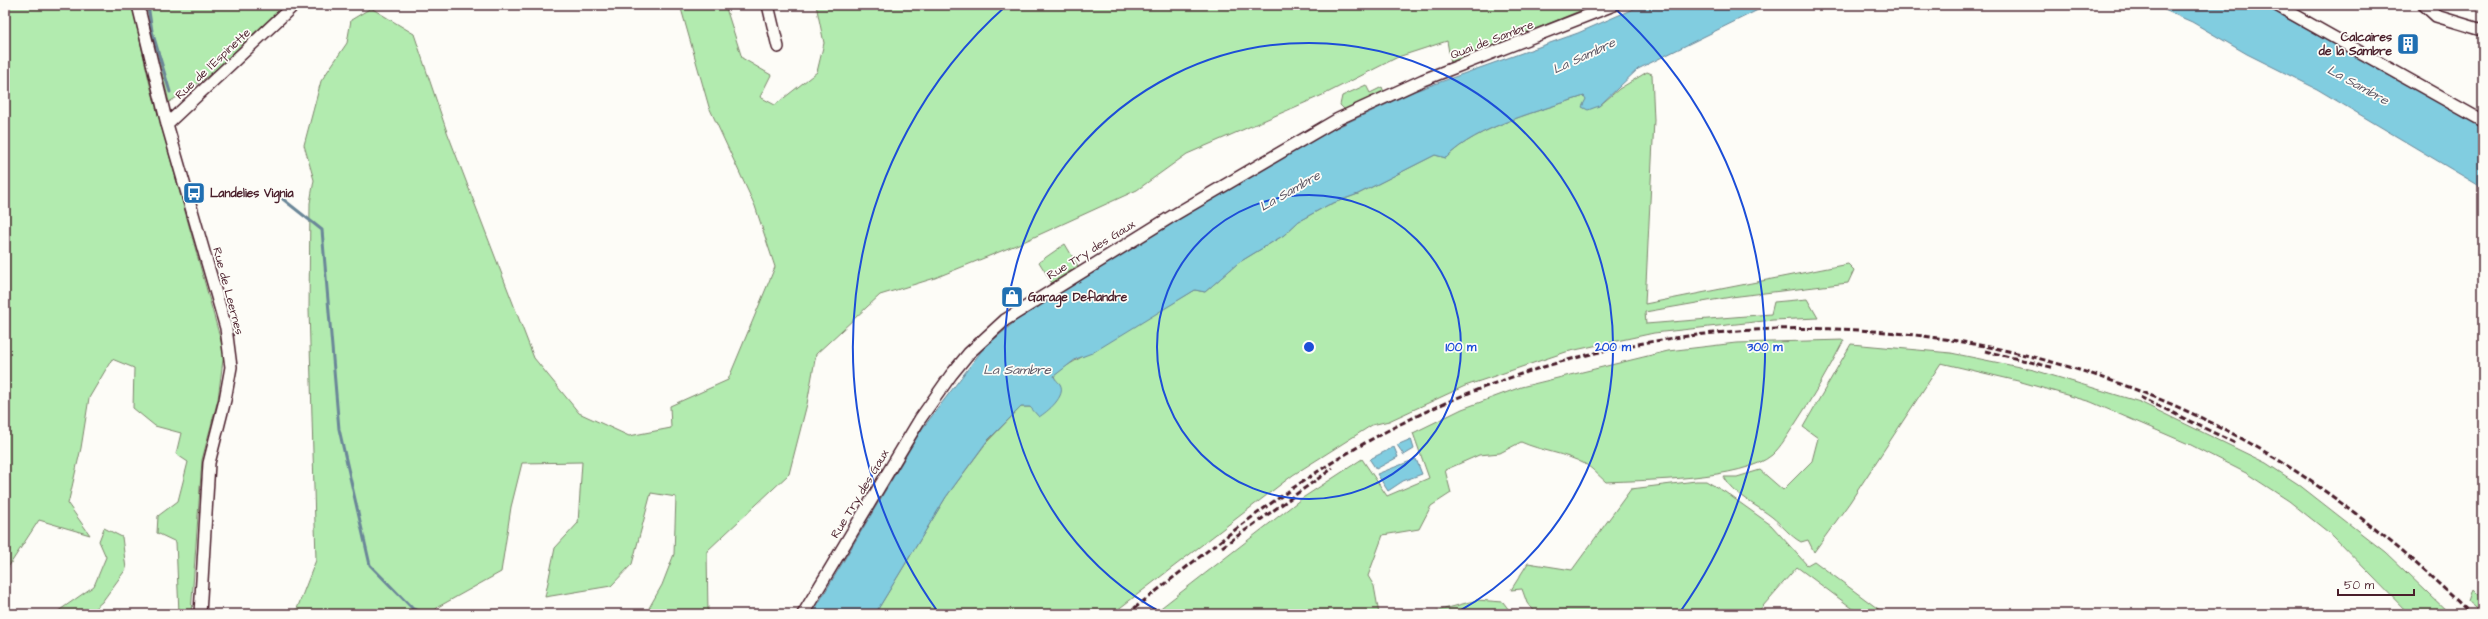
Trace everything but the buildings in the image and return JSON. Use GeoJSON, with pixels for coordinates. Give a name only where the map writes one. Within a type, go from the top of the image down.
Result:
{"type":"FeatureCollection","features":[{"type":"Feature","properties":{"kind":"street","name":"Rue de Leernes"},"geometry":{"type":"LineString","coordinates":[[138,5],[167,124],[226,328],[230,350],[231,367],[225,400],[209,463],[200,614]]}},
{"type":"Feature","properties":{"kind":"street","name":"Rue de l'Espinette"},"geometry":{"type":"LineString","coordinates":[[167,124],[294,5]]}},
{"type":"Feature","properties":{"kind":"street"},"geometry":{"type":"LineString","coordinates":[[768,5],[778,48]]}},
{"type":"Feature","properties":{"kind":"street","name":"Quai de Sambre"},"geometry":{"type":"LineString","coordinates":[[1401,90],[1614,5]]}},
{"type":"Feature","properties":{"kind":"street"},"geometry":{"type":"LineString","coordinates":[[2276,5],[2483,121]]}},
{"type":"Feature","properties":{"kind":"street"},"geometry":{"type":"LineString","coordinates":[[2424,5],[2436,16],[2479,29],[2483,28]]}},
{"type":"Feature","properties":{"kind":"street","name":"Rue Try des Gaux"},"geometry":{"type":"LineString","coordinates":[[803,614],[920,419],[950,375],[988,334],[1023,308],[1288,146],[1338,119],[1401,90]]}},
{"type":"Feature","properties":{"kind":"green space"},"geometry":{"type":"Polygon","coordinates":[[[5,5],[132,5],[150,85],[224,352],[218,399],[202,460],[191,614],[179,614],[176,542],[157,533],[158,516],[178,501],[188,462],[176,454],[181,433],[155,426],[133,408],[134,368],[112,359],[89,398],[81,448],[68,504],[90,535],[39,520],[5,572],[5,5]]]}},
{"type":"Feature","properties":{"kind":"green space"},"geometry":{"type":"Polygon","coordinates":[[[146,5],[285,5],[245,45],[216,70],[169,102],[146,5]]]}},
{"type":"Feature","properties":{"kind":"green space"},"geometry":{"type":"Polygon","coordinates":[[[680,5],[725,5],[742,58],[771,75],[760,97],[775,105],[817,72],[824,43],[816,5],[1594,5],[1451,64],[1447,41],[1398,57],[1325,94],[1187,154],[1137,190],[1021,243],[935,278],[880,295],[816,354],[807,404],[789,474],[707,551],[708,614],[686,614],[649,608],[662,585],[674,554],[676,497],[651,493],[632,564],[611,586],[545,597],[555,548],[578,523],[582,462],[522,463],[511,507],[501,572],[438,607],[431,614],[295,614],[316,560],[309,309],[310,203],[314,180],[304,145],[321,81],[347,43],[351,20],[371,8],[414,34],[446,129],[534,358],[579,413],[629,436],[671,428],[670,406],[728,380],[775,267],[755,206],[709,107],[680,5]]]}},
{"type":"Feature","properties":{"kind":"green space"},"geometry":{"type":"Polygon","coordinates":[[[1647,72],[1652,74],[1654,120],[1645,304],[1848,264],[1854,270],[1848,283],[1731,297],[1645,312],[1646,324],[1771,314],[1774,302],[1807,299],[1818,318],[1773,320],[1654,333],[1566,352],[1465,386],[1389,421],[1372,425],[1293,475],[1112,614],[875,614],[946,497],[986,443],[1021,407],[1030,407],[1056,381],[1054,376],[1063,368],[1195,290],[1205,292],[1238,263],[1284,235],[1299,221],[1328,205],[1358,194],[1435,155],[1446,158],[1474,137],[1530,113],[1584,96],[1599,106],[1619,89],[1647,72]]]}},
{"type":"Feature","properties":{"kind":"green space"},"geometry":{"type":"Polygon","coordinates":[[[1366,85],[1370,93],[1382,87],[1384,92],[1345,110],[1340,105],[1342,96],[1366,85]]]}},
{"type":"Feature","properties":{"kind":"green space"},"geometry":{"type":"Polygon","coordinates":[[[1065,244],[1078,266],[1052,283],[1039,262],[1065,244]]]}},
{"type":"Feature","properties":{"kind":"green space"},"geometry":{"type":"Polygon","coordinates":[[[1844,340],[1827,372],[1784,440],[1772,455],[1758,463],[1717,474],[1693,477],[1606,482],[1585,464],[1577,460],[1521,442],[1500,453],[1479,455],[1445,470],[1451,493],[1431,506],[1419,529],[1383,535],[1368,576],[1374,586],[1379,614],[1153,614],[1301,499],[1362,459],[1387,496],[1429,478],[1413,433],[1462,409],[1521,387],[1668,351],[1736,343],[1844,340]]]}},
{"type":"Feature","properties":{"kind":"green space"},"geometry":{"type":"Polygon","coordinates":[[[1851,344],[1951,353],[2034,370],[2140,402],[2266,463],[2298,484],[2385,552],[2450,614],[2409,614],[2333,536],[2289,501],[2246,473],[2191,445],[2091,402],[2018,381],[1941,363],[1850,502],[1814,552],[1808,540],[1801,542],[1797,540],[1772,517],[1734,490],[1724,477],[1737,477],[1760,470],[1783,490],[1812,461],[1818,438],[1803,427],[1851,344]]]}},
{"type":"Feature","properties":{"kind":"green space"},"geometry":{"type":"Polygon","coordinates":[[[1706,481],[1725,492],[1771,525],[1807,565],[1814,561],[1885,614],[1860,614],[1797,567],[1756,614],[1532,614],[1534,612],[1527,603],[1522,589],[1511,590],[1528,563],[1572,570],[1631,489],[1706,481]]]}},
{"type":"Feature","properties":{"kind":"green space"},"geometry":{"type":"Polygon","coordinates":[[[104,528],[122,537],[126,569],[102,602],[88,614],[54,614],[94,586],[106,557],[99,541],[104,528]]]}},
{"type":"Feature","properties":{"kind":"green space"},"geometry":{"type":"Polygon","coordinates":[[[2472,589],[2483,600],[2483,614],[2468,601],[2472,589]]]}},
{"type":"Feature","properties":{"kind":"green space"},"geometry":{"type":"Polygon","coordinates":[[[1477,600],[1503,602],[1512,614],[1426,614],[1477,600]]]}},
{"type":"Feature","properties":{"kind":"water","name":"La Sambre"},"geometry":{"type":"Polygon","coordinates":[[[1642,5],[1768,5],[1638,69],[1599,106],[1588,110],[1582,107],[1586,99],[1584,96],[1530,113],[1474,137],[1446,158],[1435,155],[1358,194],[1328,205],[1299,221],[1284,235],[1238,263],[1205,292],[1195,290],[1092,353],[1076,359],[1054,376],[1060,384],[1061,394],[1051,408],[1039,417],[1030,407],[1021,407],[987,441],[946,497],[875,614],[812,614],[922,429],[983,349],[1025,313],[1235,185],[1327,132],[1415,91],[1578,33],[1642,5]]]}},
{"type":"Feature","properties":{"kind":"water","name":"La Sambre"},"geometry":{"type":"Polygon","coordinates":[[[2153,5],[2263,5],[2483,127],[2483,188],[2317,89],[2247,54],[2192,22],[2153,5]]]}},
{"type":"Feature","properties":{"kind":"water"},"geometry":{"type":"Polygon","coordinates":[[[1411,439],[1414,449],[1404,455],[1397,445],[1411,439]]]}},
{"type":"Feature","properties":{"kind":"water"},"geometry":{"type":"Polygon","coordinates":[[[1394,447],[1398,457],[1376,469],[1370,460],[1394,447]]]}},
{"type":"Feature","properties":{"kind":"water"},"geometry":{"type":"Polygon","coordinates":[[[1416,459],[1422,474],[1403,481],[1388,491],[1377,474],[1416,459]]]}},
{"type":"Feature","properties":{"kind":"waterway"},"geometry":{"type":"LineString","coordinates":[[148,5],[152,31],[170,92]]}},
{"type":"Feature","properties":{"kind":"waterway"},"geometry":{"type":"LineString","coordinates":[[279,196],[322,230],[339,429],[370,565],[413,609],[429,614]]}},
{"type":"Feature","properties":{"kind":"railway"},"geometry":{"type":"LineString","coordinates":[[1127,614],[1252,517],[1317,472],[1385,432],[1481,388],[1580,357],[1682,337],[1786,329],[1890,332],[1992,348],[2093,375],[2191,413],[2230,432],[2267,453],[2339,502],[2374,528],[2439,584],[2471,614]]}},
{"type":"Feature","properties":{"kind":"railway"},"geometry":{"type":"LineString","coordinates":[[1985,351],[2055,368]]}},
{"type":"Feature","properties":{"kind":"railway"},"geometry":{"type":"LineString","coordinates":[[2140,397],[2237,444]]}},
{"type":"Feature","properties":{"kind":"railway"},"geometry":{"type":"LineString","coordinates":[[1222,547],[1333,468]]}},
{"type":"Feature","properties":{"kind":"place","name":"Calcaires de la Sambre"},"geometry":{"type":"Point","coordinates":[2408,44]}},
{"type":"Feature","properties":{"kind":"place","name":"Landelies Vignia"},"geometry":{"type":"Point","coordinates":[194,193]}},
{"type":"Feature","properties":{"kind":"place","name":"Garage Deflandre"},"geometry":{"type":"Point","coordinates":[1012,297]}}]}
